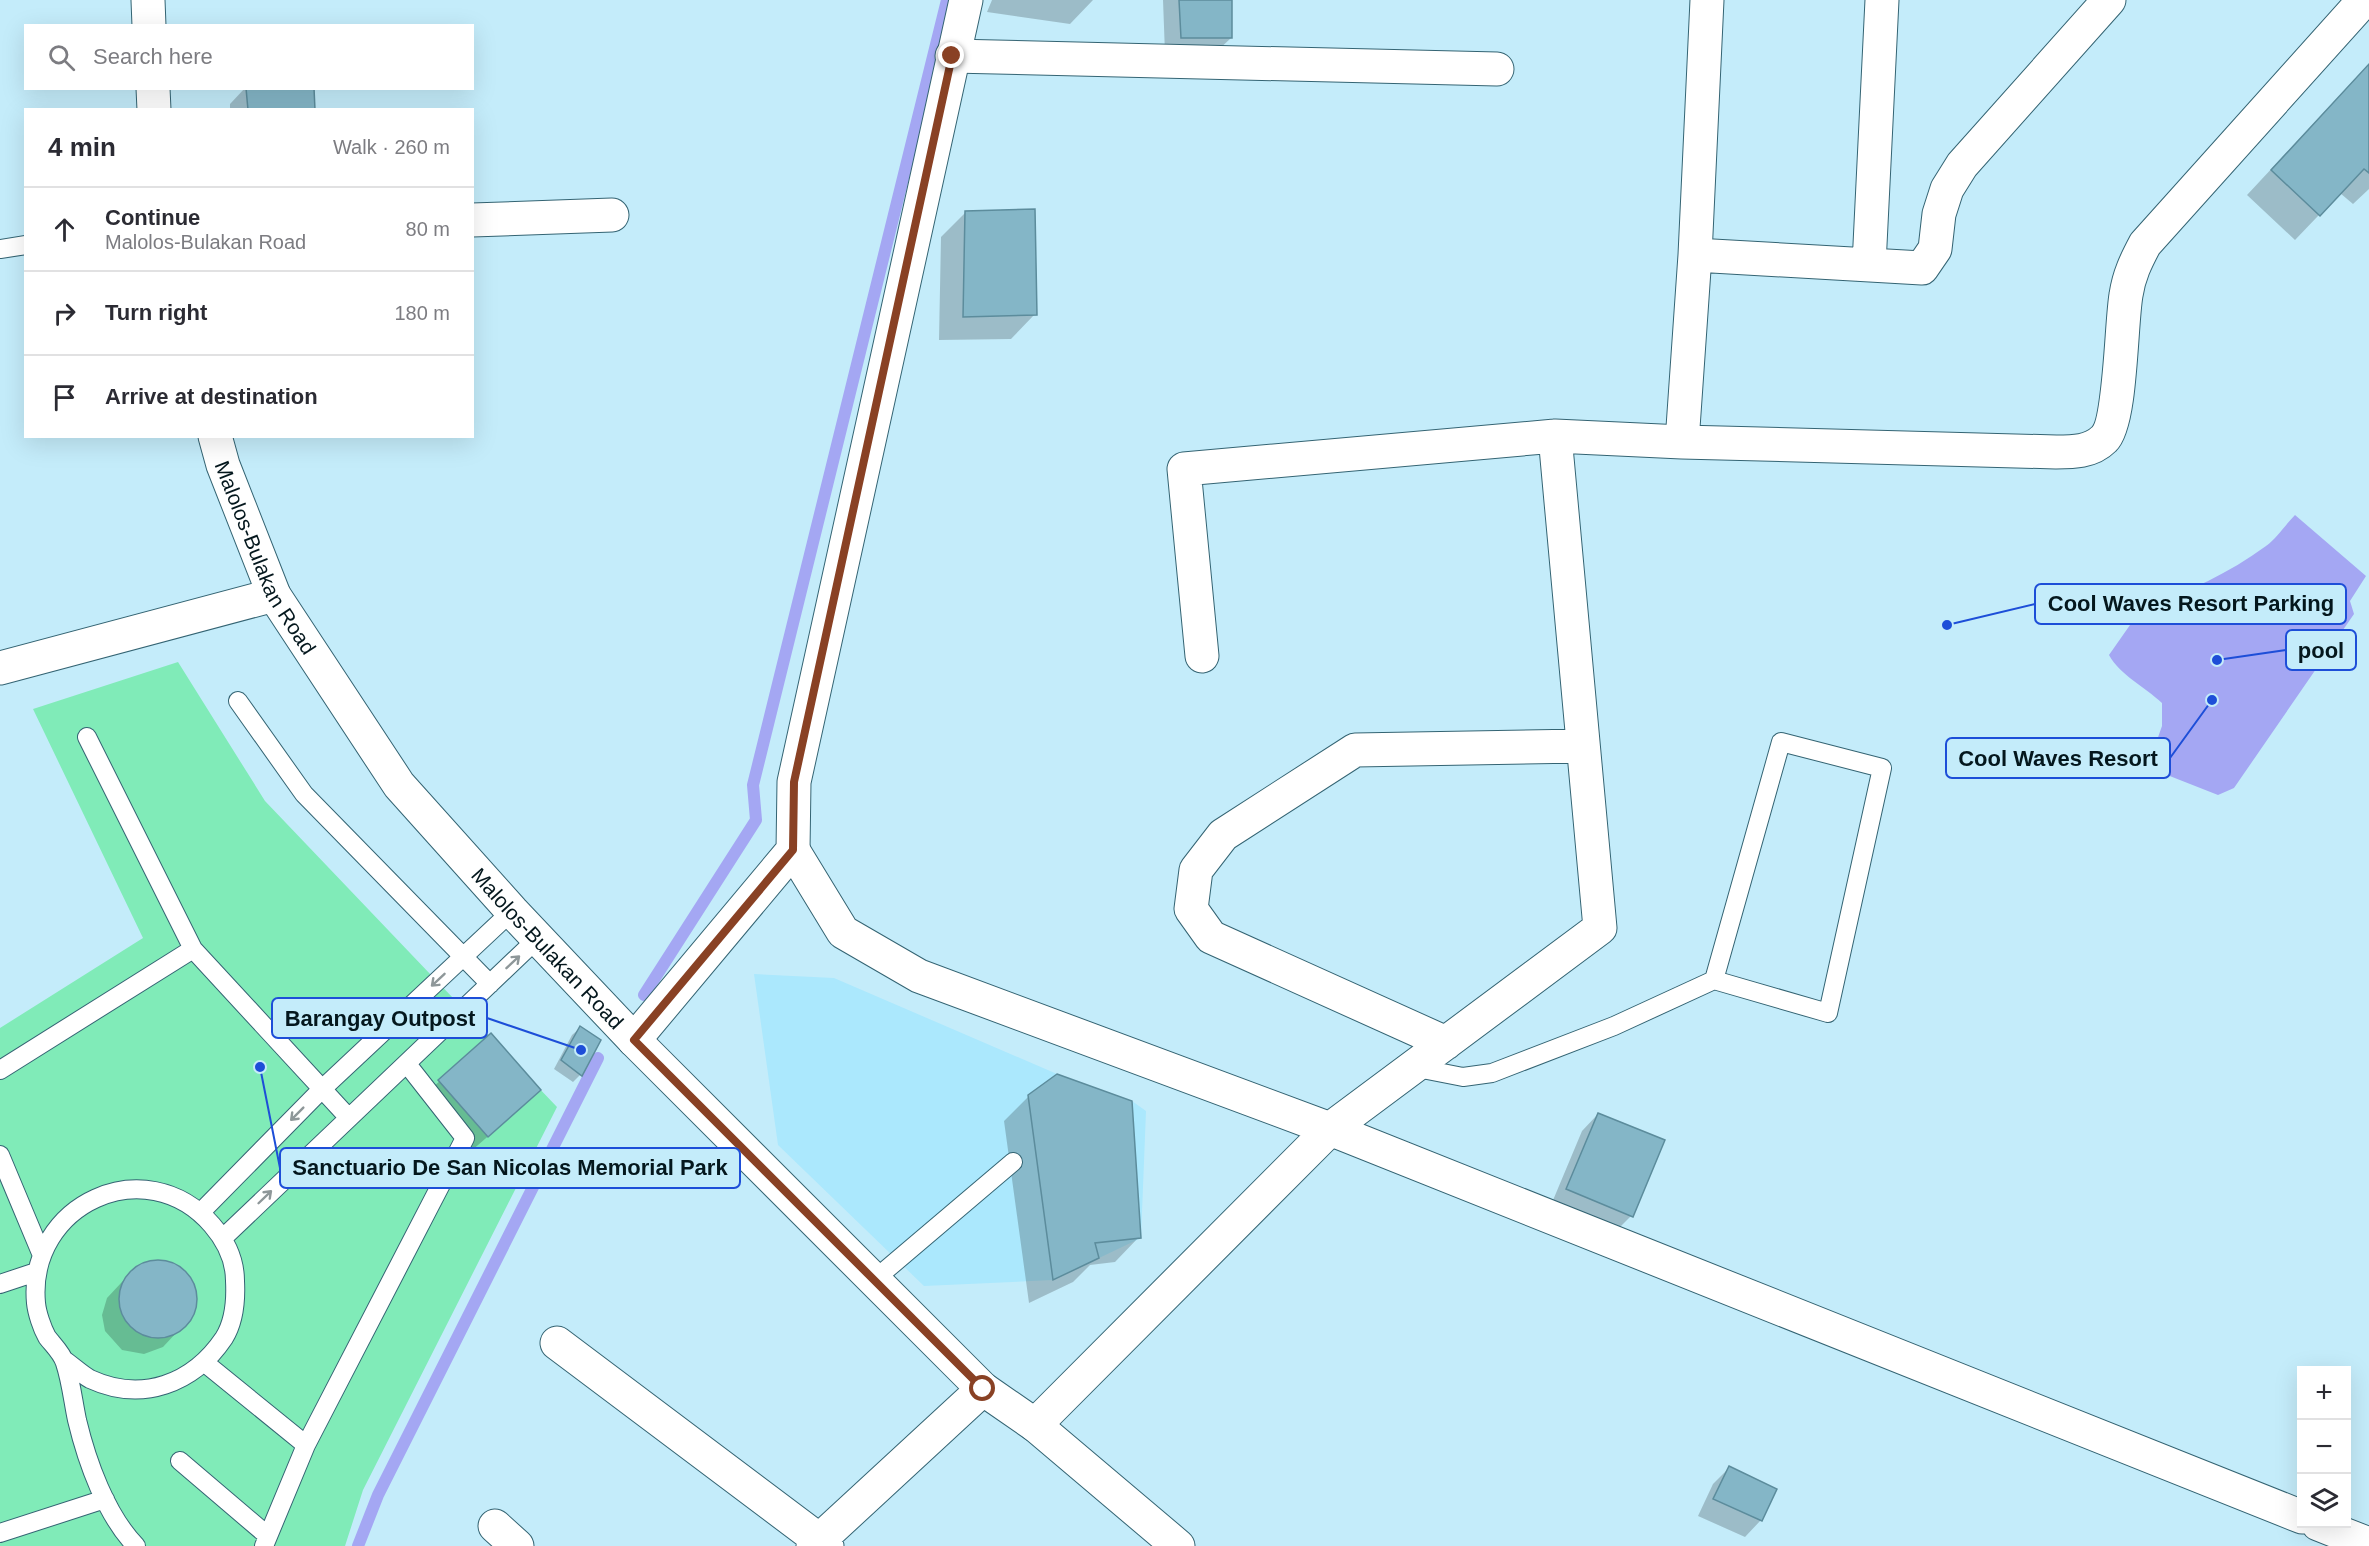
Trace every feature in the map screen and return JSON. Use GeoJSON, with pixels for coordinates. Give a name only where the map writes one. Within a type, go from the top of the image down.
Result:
{"type":"FeatureCollection","features":[{"type":"Feature","properties":{"kind":"street"},"geometry":{"type":"LineString","coordinates":[[148,0],[149,24]]}},
{"type":"Feature","properties":{"kind":"street"},"geometry":{"type":"LineString","coordinates":[[966,0],[794,782],[793,850],[843,932],[919,975],[1330,1129],[2297,1515]]}},
{"type":"Feature","properties":{"kind":"street"},"geometry":{"type":"LineString","coordinates":[[1682,442],[1695,255],[1707,0]]}},
{"type":"Feature","properties":{"kind":"street"},"geometry":{"type":"LineString","coordinates":[[1869,265],[1882,0]]}},
{"type":"Feature","properties":{"kind":"street"},"geometry":{"type":"LineString","coordinates":[[1695,255],[1922,268],[1935,249],[1939,214],[1947,189],[1962,165],[2109,0]]}},
{"type":"Feature","properties":{"kind":"street"},"geometry":{"type":"LineString","coordinates":[[1202,656],[1184,468],[1555,436],[1682,442],[2056,452],[2083,451],[2105,439],[2114,414],[2126,296],[2132,268],[2145,244],[2364,0]]}},
{"type":"Feature","properties":{"kind":"street"},"geometry":{"type":"LineString","coordinates":[[952,56],[1497,69]]}},
{"type":"Feature","properties":{"kind":"street"},"geometry":{"type":"LineString","coordinates":[[153,90],[154,108]]}},
{"type":"Feature","properties":{"kind":"street"},"geometry":{"type":"LineString","coordinates":[[474,220],[612,215]]}},
{"type":"Feature","properties":{"kind":"street"},"geometry":{"type":"LineString","coordinates":[[1035,1425],[1330,1129],[1600,928],[1555,436]]}},
{"type":"Feature","properties":{"kind":"street","name":"Malolos-Bulakan Road"},"geometry":{"type":"LineString","coordinates":[[216,438],[223,465],[274,595],[399,785],[512,911],[634,1040],[983,1389],[1035,1425],[1178,1546]]}},
{"type":"Feature","properties":{"kind":"street"},"geometry":{"type":"LineString","coordinates":[[0,668],[274,595]]}},
{"type":"Feature","properties":{"kind":"street"},"geometry":{"type":"LineString","coordinates":[[1446,1043],[1211,937],[1191,909],[1196,870],[1222,836],[1355,750],[1583,746]]}},
{"type":"Feature","properties":{"kind":"street"},"geometry":{"type":"LineString","coordinates":[[634,1040],[793,850]]}},
{"type":"Feature","properties":{"kind":"street"},"geometry":{"type":"LineString","coordinates":[[557,1343],[820,1545],[983,1389]]}},
{"type":"Feature","properties":{"kind":"street"},"geometry":{"type":"LineString","coordinates":[[2328,1528],[2369,1544]]}},
{"type":"Feature","properties":{"kind":"lane"},"geometry":{"type":"LineString","coordinates":[[0,249],[24,245]]}},
{"type":"Feature","properties":{"kind":"lane"},"geometry":{"type":"LineString","coordinates":[[238,701],[304,794],[490,984]]}},
{"type":"Feature","properties":{"kind":"lane"},"geometry":{"type":"LineString","coordinates":[[87,737],[193,949],[348,1117]]}},
{"type":"Feature","properties":{"kind":"lane"},"geometry":{"type":"LineString","coordinates":[[1412,1067],[1463,1077],[1492,1073],[1614,1026],[1714,980],[1828,1013],[1882,768],[1781,742],[1714,980]]}},
{"type":"Feature","properties":{"kind":"lane"},"geometry":{"type":"LineString","coordinates":[[201,1212],[321,1090],[512,911]]}},
{"type":"Feature","properties":{"kind":"lane"},"geometry":{"type":"LineString","coordinates":[[223,1238],[538,939]]}},
{"type":"Feature","properties":{"kind":"lane"},"geometry":{"type":"LineString","coordinates":[[0,1070],[193,949]]}},
{"type":"Feature","properties":{"kind":"lane"},"geometry":{"type":"LineString","coordinates":[[180,1461],[266,1541],[306,1445],[465,1138],[406,1064]]}},
{"type":"Feature","properties":{"kind":"lane"},"geometry":{"type":"LineString","coordinates":[[0,1155],[41,1253]]}},
{"type":"Feature","properties":{"kind":"lane"},"geometry":{"type":"LineString","coordinates":[[874,1280],[1012,1162]]}},
{"type":"Feature","properties":{"kind":"lane"},"geometry":{"type":"LineString","coordinates":[[142,1189],[174,1196],[201,1212],[223,1238],[235,1270],[236,1304],[225,1336],[205,1363],[179,1381],[149,1389],[119,1389],[89,1378],[64,1360],[45,1334],[36,1304],[36,1272],[41,1253],[57,1226],[81,1204],[110,1192],[142,1189]]}},
{"type":"Feature","properties":{"kind":"lane"},"geometry":{"type":"LineString","coordinates":[[0,1284],[36,1272]]}},
{"type":"Feature","properties":{"kind":"lane"},"geometry":{"type":"LineString","coordinates":[[64,1360],[87,1460],[105,1499],[135,1546]]}},
{"type":"Feature","properties":{"kind":"lane"},"geometry":{"type":"LineString","coordinates":[[205,1363],[306,1445]]}},
{"type":"Feature","properties":{"kind":"lane"},"geometry":{"type":"LineString","coordinates":[[0,1533],[105,1499]]}},
{"type":"Feature","properties":{"kind":"shaded area"},"geometry":{"type":"Polygon","coordinates":[[[754,974],[834,978],[1057,1074],[1132,1101],[1146,1111],[1141,1238],[1053,1280],[924,1286],[778,1145],[754,974]]]}},
{"type":"Feature","properties":{"kind":"green space"},"geometry":{"type":"Polygon","coordinates":[[[178,662],[265,801],[557,1107],[363,1490],[345,1546],[0,1546],[0,1028],[143,938],[33,709],[178,662]]]}},
{"type":"Feature","properties":{"kind":"water"},"geometry":{"type":"Polygon","coordinates":[[[2295,515],[2366,576],[2350,601],[2354,614],[2234,788],[2218,795],[2157,771],[2150,760],[2162,726],[2162,703],[2126,675],[2109,655],[2144,605],[2192,588],[2238,565],[2270,543],[2295,515]]]}},
{"type":"Feature","properties":{"kind":"building"},"geometry":{"type":"Polygon","coordinates":[[[1179,0],[1232,0],[1232,38],[1181,38],[1179,0]]]}},
{"type":"Feature","properties":{"kind":"building"},"geometry":{"type":"Polygon","coordinates":[[[2369,64],[2369,173],[2364,169],[2320,216],[2271,170],[2369,64]]]}},
{"type":"Feature","properties":{"kind":"building"},"geometry":{"type":"Polygon","coordinates":[[[246,90],[314,90],[315,108],[248,108],[246,90]]]}},
{"type":"Feature","properties":{"kind":"building"},"geometry":{"type":"Polygon","coordinates":[[[1035,209],[1037,315],[963,317],[965,211],[1035,209]]]}},
{"type":"Feature","properties":{"kind":"building"},"geometry":{"type":"Polygon","coordinates":[[[580,1026],[601,1040],[582,1076],[561,1060],[580,1026]]]}},
{"type":"Feature","properties":{"kind":"building"},"geometry":{"type":"Polygon","coordinates":[[[491,1033],[541,1090],[488,1137],[438,1080],[491,1033]]]}},
{"type":"Feature","properties":{"kind":"building"},"geometry":{"type":"Polygon","coordinates":[[[1057,1074],[1132,1101],[1141,1238],[1095,1243],[1099,1258],[1053,1280],[1028,1095],[1057,1074]]]}},
{"type":"Feature","properties":{"kind":"building"},"geometry":{"type":"Polygon","coordinates":[[[1598,1113],[1665,1140],[1633,1217],[1566,1189],[1598,1113]]]}},
{"type":"Feature","properties":{"kind":"building"},"geometry":{"type":"Polygon","coordinates":[[[158,1260],[173,1263],[190,1277],[197,1299],[194,1314],[180,1331],[158,1338],[143,1335],[126,1321],[119,1299],[122,1284],[136,1267],[158,1260]]]}},
{"type":"Feature","properties":{"kind":"building"},"geometry":{"type":"Polygon","coordinates":[[[1729,1466],[1777,1489],[1762,1521],[1713,1499],[1729,1466]]]}},
{"type":"Feature","properties":{"kind":"waterway"},"geometry":{"type":"LineString","coordinates":[[644,995],[756,820],[753,785],[947,0]]}},
{"type":"Feature","properties":{"kind":"waterway"},"geometry":{"type":"LineString","coordinates":[[358,1546],[378,1495],[598,1058]]}},
{"type":"Feature","properties":{"kind":"place","name":"Cool Waves Resort Parking"},"geometry":{"type":"Point","coordinates":[1947,625]}},
{"type":"Feature","properties":{"kind":"place","name":"pool"},"geometry":{"type":"Point","coordinates":[2217,660]}},
{"type":"Feature","properties":{"kind":"place","name":"Cool Waves Resort"},"geometry":{"type":"Point","coordinates":[2212,700]}},
{"type":"Feature","properties":{"kind":"place","name":"Barangay Outpost"},"geometry":{"type":"Point","coordinates":[581,1050]}},
{"type":"Feature","properties":{"kind":"place","name":"Sanctuario De San Nicolas Memorial Park"},"geometry":{"type":"Point","coordinates":[260,1067]}},
{"type":"Feature","properties":{"kind":"route"},"geometry":{"type":"LineString","coordinates":[[952,56],[794,782],[793,850],[634,1040],[983,1389]]}}]}
